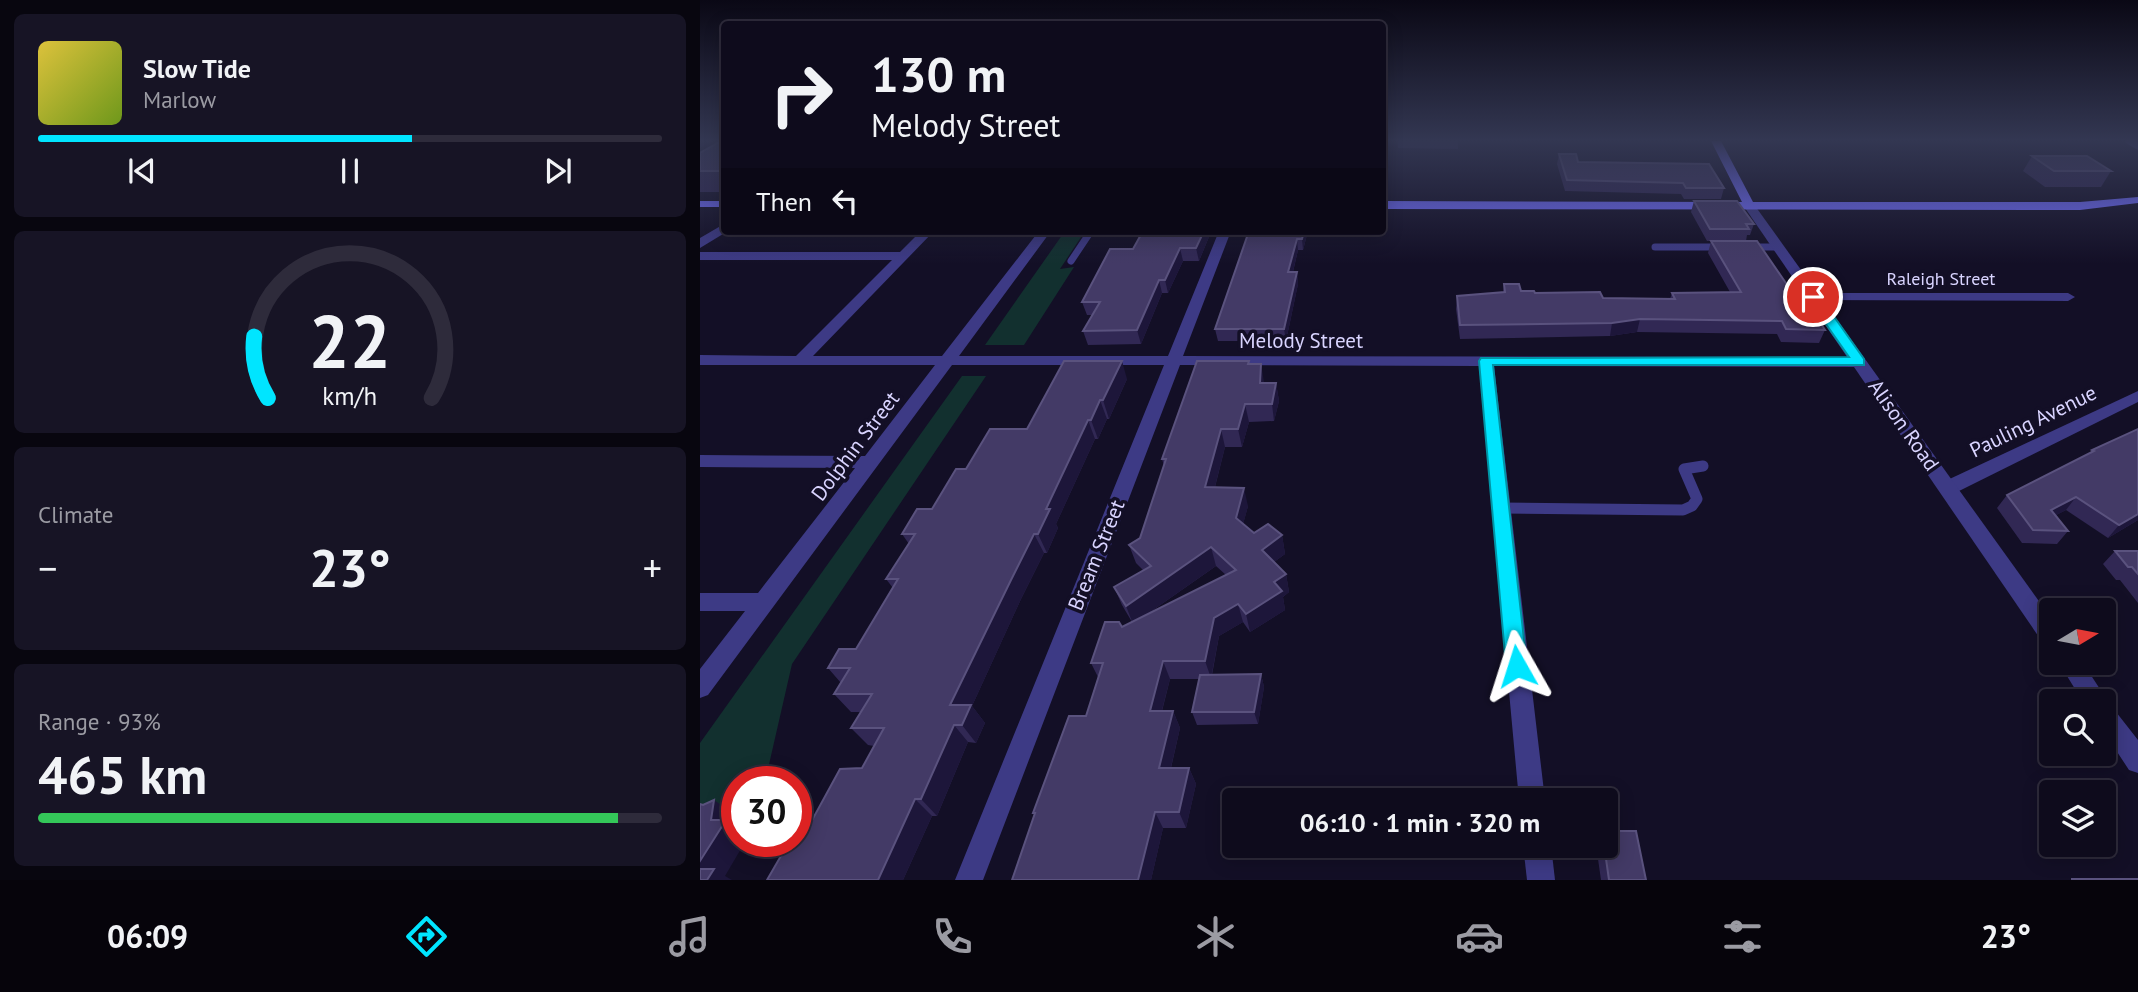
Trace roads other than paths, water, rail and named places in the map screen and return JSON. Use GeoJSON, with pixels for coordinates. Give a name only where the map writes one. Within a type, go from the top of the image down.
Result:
{"type":"FeatureCollection","features":[{"type":"Feature","properties":{"kind":"main road","name":"Alison Road"},"geometry":{"type":"LineString","coordinates":[[1737,182],[1749,205]]}},
{"type":"Feature","properties":{"kind":"main road"},"geometry":{"type":"LineString","coordinates":[[1386,205],[2080,206],[2138,201]]}},
{"type":"Feature","properties":{"kind":"main road"},"geometry":{"type":"LineString","coordinates":[[700,204],[721,204]]}},
{"type":"Feature","properties":{"kind":"street","name":"Alison Road"},"geometry":{"type":"LineString","coordinates":[[1749,205],[2039,619]]}},
{"type":"Feature","properties":{"kind":"street"},"geometry":{"type":"LineString","coordinates":[[700,244],[721,230]]}},
{"type":"Feature","properties":{"kind":"street"},"geometry":{"type":"LineString","coordinates":[[799,361],[924,235]]}},
{"type":"Feature","properties":{"kind":"street","name":"Dolphin Street"},"geometry":{"type":"LineString","coordinates":[[700,687],[1042,235]]}},
{"type":"Feature","properties":{"kind":"street","name":"Bream Street"},"geometry":{"type":"LineString","coordinates":[[969,880],[1224,235]]}},
{"type":"Feature","properties":{"kind":"street"},"geometry":{"type":"LineString","coordinates":[[700,256],[904,256]]}},
{"type":"Feature","properties":{"kind":"street","name":"Raleigh Street"},"geometry":{"type":"LineString","coordinates":[[1813,297],[2068,297]]}},
{"type":"Feature","properties":{"kind":"street","name":"Melody Street"},"geometry":{"type":"LineString","coordinates":[[700,360],[1859,362]]}},
{"type":"Feature","properties":{"kind":"street"},"geometry":{"type":"LineString","coordinates":[[1486,361],[1531,788]]}},
{"type":"Feature","properties":{"kind":"street","name":"Pauling Avenue"},"geometry":{"type":"LineString","coordinates":[[1948,488],[2138,396]]}},
{"type":"Feature","properties":{"kind":"street"},"geometry":{"type":"LineString","coordinates":[[700,461],[872,462]]}},
{"type":"Feature","properties":{"kind":"street"},"geometry":{"type":"LineString","coordinates":[[700,602],[765,602]]}},
{"type":"Feature","properties":{"kind":"street"},"geometry":{"type":"LineString","coordinates":[[2116,729],[2138,761]]}},
{"type":"Feature","properties":{"kind":"street"},"geometry":{"type":"LineString","coordinates":[[1538,858],[1541,880]]}},
{"type":"Feature","properties":{"kind":"lane"},"geometry":{"type":"LineString","coordinates":[[1071,261],[1088,235]]}},
{"type":"Feature","properties":{"kind":"lane"},"geometry":{"type":"LineString","coordinates":[[1656,247],[1779,247]]}},
{"type":"Feature","properties":{"kind":"lane"},"geometry":{"type":"LineString","coordinates":[[1501,508],[1682,510],[1692,506],[1697,499],[1684,469],[1703,466]]}}]}
